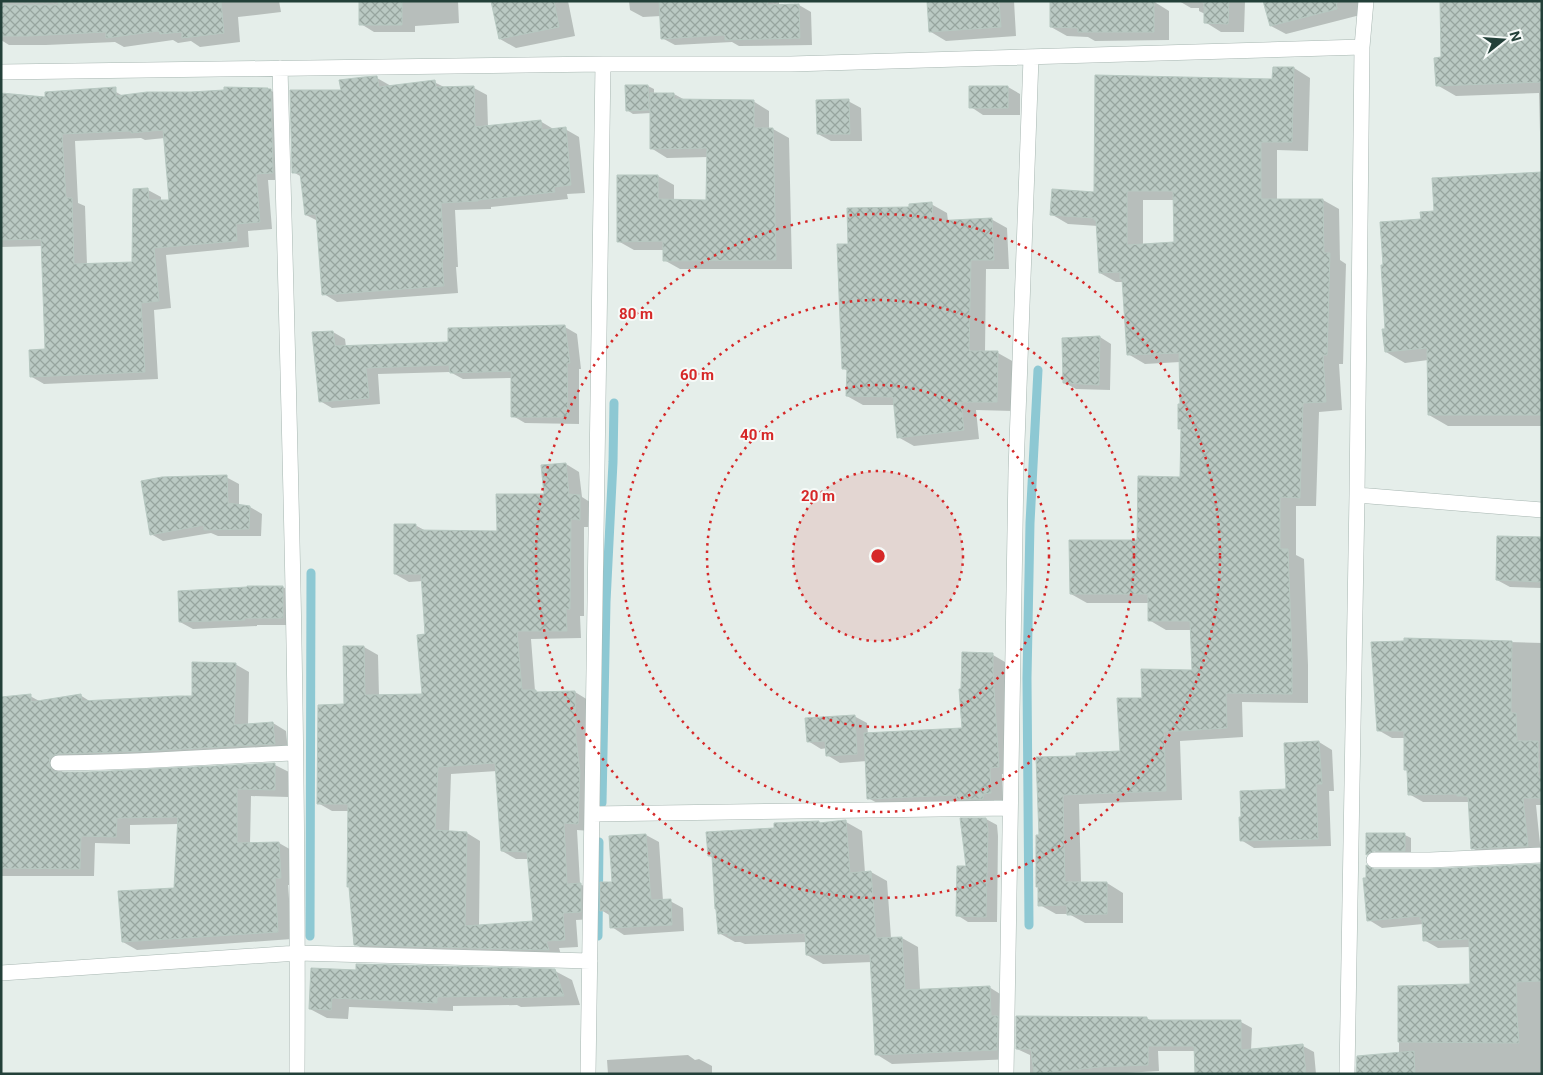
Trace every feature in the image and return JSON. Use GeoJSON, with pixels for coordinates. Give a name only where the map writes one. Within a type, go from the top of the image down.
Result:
{"type":"FeatureCollection","features":[{"type":"Feature","properties":{"kind":"street"},"geometry":{"type":"LineString","coordinates":[[1347,1074],[1357,495],[1362,47],[1366,1]]}},
{"type":"Feature","properties":{"kind":"street"},"geometry":{"type":"LineString","coordinates":[[1,72],[603,64],[790,64],[1362,47]]}},
{"type":"Feature","properties":{"kind":"street"},"geometry":{"type":"LineString","coordinates":[[1006,1074],[1016,470],[1031,58]]}},
{"type":"Feature","properties":{"kind":"street"},"geometry":{"type":"LineString","coordinates":[[588,1074],[603,64]]}},
{"type":"Feature","properties":{"kind":"street"},"geometry":{"type":"LineString","coordinates":[[280,68],[293,513],[298,953],[297,1074]]}},
{"type":"Feature","properties":{"kind":"street"},"geometry":{"type":"LineString","coordinates":[[1357,495],[1542,510]]}},
{"type":"Feature","properties":{"kind":"street"},"geometry":{"type":"LineString","coordinates":[[58,763],[168,760],[295,753]]}},
{"type":"Feature","properties":{"kind":"street"},"geometry":{"type":"LineString","coordinates":[[592,814],[1010,808]]}},
{"type":"Feature","properties":{"kind":"street"},"geometry":{"type":"LineString","coordinates":[[1374,860],[1430,860],[1542,855]]}},
{"type":"Feature","properties":{"kind":"street"},"geometry":{"type":"LineString","coordinates":[[1,973],[298,953],[590,961]]}},
{"type":"Feature","properties":{"kind":"building"},"geometry":{"type":"Polygon","coordinates":[[[58,1],[221,1],[224,33],[182,38],[182,32],[160,34],[159,31],[106,38],[106,32],[1,36],[1,5],[59,5],[58,1]]]}},
{"type":"Feature","properties":{"kind":"building"},"geometry":{"type":"Polygon","coordinates":[[[359,1],[402,1],[402,25],[359,25],[359,1]]]}},
{"type":"Feature","properties":{"kind":"building"},"geometry":{"type":"Polygon","coordinates":[[[491,1],[554,1],[559,27],[499,39],[491,1]]]}},
{"type":"Feature","properties":{"kind":"building"},"geometry":{"type":"Polygon","coordinates":[[[659,1],[767,1],[767,5],[799,4],[800,38],[725,40],[725,35],[661,39],[659,1]]]}},
{"type":"Feature","properties":{"kind":"building"},"geometry":{"type":"Polygon","coordinates":[[[927,1],[999,1],[1001,27],[929,32],[927,1]]]}},
{"type":"Feature","properties":{"kind":"building"},"geometry":{"type":"Polygon","coordinates":[[[1050,1],[1154,1],[1154,32],[1078,32],[1078,28],[1050,27],[1050,1]]]}},
{"type":"Feature","properties":{"kind":"building"},"geometry":{"type":"Polygon","coordinates":[[[1204,1],[1229,1],[1228,24],[1204,23],[1204,1]]]}},
{"type":"Feature","properties":{"kind":"building"},"geometry":{"type":"Polygon","coordinates":[[[1263,1],[1336,1],[1337,9],[1270,26],[1263,1]]]}},
{"type":"Feature","properties":{"kind":"building"},"geometry":{"type":"Polygon","coordinates":[[[1440,1],[1542,1],[1542,82],[1436,86],[1434,58],[1441,57],[1440,1]]]}},
{"type":"Feature","properties":{"kind":"building"},"geometry":{"type":"Polygon","coordinates":[[[1273,67],[1294,67],[1292,142],[1261,142],[1261,199],[1323,199],[1324,253],[1330,253],[1327,355],[1323,355],[1326,402],[1303,403],[1300,498],[1280,497],[1280,549],[1288,549],[1292,694],[1226,693],[1227,728],[1164,732],[1166,791],[1063,795],[1065,882],[1107,882],[1107,914],[1067,915],[1067,905],[1038,906],[1036,835],[1039,835],[1036,757],[1076,756],[1076,753],[1120,751],[1117,698],[1142,698],[1141,669],[1192,670],[1190,621],[1148,621],[1148,594],[1070,594],[1069,540],[1137,540],[1138,476],[1180,477],[1181,429],[1178,429],[1178,404],[1180,404],[1179,353],[1127,355],[1120,272],[1099,273],[1096,220],[1094,218],[1050,215],[1052,189],[1094,192],[1095,75],[1272,79],[1273,67]],[[1127,191],[1127,245],[1174,242],[1173,191],[1127,191]]]}},
{"type":"Feature","properties":{"kind":"building"},"geometry":{"type":"Polygon","coordinates":[[[377,76],[379,87],[435,80],[436,87],[474,86],[475,127],[541,120],[542,130],[566,127],[571,185],[554,187],[555,192],[478,201],[441,203],[444,286],[322,295],[316,214],[305,215],[300,173],[292,173],[290,90],[341,90],[339,80],[377,76]]]}},
{"type":"Feature","properties":{"kind":"building"},"geometry":{"type":"Polygon","coordinates":[[[625,85],[648,85],[649,110],[626,111],[625,85]]]}},
{"type":"Feature","properties":{"kind":"building"},"geometry":{"type":"Polygon","coordinates":[[[969,86],[1008,86],[1008,108],[969,108],[969,86]]]}},
{"type":"Feature","properties":{"kind":"building"},"geometry":{"type":"Polygon","coordinates":[[[116,87],[116,96],[147,92],[224,90],[224,87],[271,89],[273,173],[256,174],[260,222],[236,224],[237,241],[154,248],[159,301],[141,303],[145,372],[30,377],[29,350],[45,349],[41,239],[1,240],[1,93],[45,97],[45,92],[116,87]],[[163,130],[131,133],[131,131],[62,134],[66,198],[72,198],[74,264],[132,262],[133,189],[148,188],[149,200],[169,200],[163,130]]]}},
{"type":"Feature","properties":{"kind":"building"},"geometry":{"type":"Polygon","coordinates":[[[650,93],[674,93],[674,99],[754,100],[754,128],[773,128],[776,260],[663,261],[663,241],[617,242],[617,175],[658,175],[658,199],[706,200],[707,148],[650,149],[650,93]]]}},
{"type":"Feature","properties":{"kind":"building"},"geometry":{"type":"Polygon","coordinates":[[[849,99],[850,134],[817,134],[816,100],[849,99]]]}},
{"type":"Feature","properties":{"kind":"building"},"geometry":{"type":"Polygon","coordinates":[[[1542,172],[1542,415],[1428,415],[1427,348],[1385,352],[1382,329],[1385,329],[1380,222],[1421,219],[1420,212],[1434,211],[1432,178],[1542,172]]]}},
{"type":"Feature","properties":{"kind":"building"},"geometry":{"type":"Polygon","coordinates":[[[932,202],[933,221],[992,218],[994,260],[971,260],[969,351],[998,351],[997,402],[961,402],[964,430],[897,438],[893,397],[846,396],[847,369],[842,369],[837,244],[848,244],[847,208],[909,207],[909,204],[932,202]]]}},
{"type":"Feature","properties":{"kind":"building"},"geometry":{"type":"Polygon","coordinates":[[[565,325],[570,363],[567,363],[568,417],[511,417],[511,371],[450,373],[449,365],[366,368],[369,398],[319,402],[312,332],[333,331],[335,346],[448,342],[448,328],[565,325]]]}},
{"type":"Feature","properties":{"kind":"building"},"geometry":{"type":"Polygon","coordinates":[[[1100,336],[1099,385],[1063,383],[1062,338],[1100,336]]]}},
{"type":"Feature","properties":{"kind":"building"},"geometry":{"type":"Polygon","coordinates":[[[566,463],[569,494],[580,495],[580,520],[571,519],[570,609],[566,609],[567,631],[517,631],[522,690],[536,690],[536,692],[575,691],[576,739],[580,772],[578,824],[564,823],[567,884],[581,883],[581,912],[563,913],[565,940],[546,941],[549,950],[354,945],[349,887],[347,887],[348,804],[317,804],[318,705],[344,704],[343,646],[364,646],[365,695],[422,694],[417,635],[425,634],[421,574],[394,574],[394,524],[416,524],[416,530],[497,531],[496,494],[544,494],[541,465],[566,463]],[[495,763],[438,767],[435,830],[467,832],[465,926],[533,921],[527,852],[501,851],[495,763]]]}},
{"type":"Feature","properties":{"kind":"building"},"geometry":{"type":"Polygon","coordinates":[[[227,475],[228,503],[250,506],[249,529],[204,530],[204,525],[150,535],[141,481],[162,477],[227,475]]]}},
{"type":"Feature","properties":{"kind":"building"},"geometry":{"type":"Polygon","coordinates":[[[1497,536],[1542,537],[1542,582],[1496,580],[1497,536]]]}},
{"type":"Feature","properties":{"kind":"building"},"geometry":{"type":"Polygon","coordinates":[[[247,586],[283,586],[283,618],[179,622],[178,591],[247,586]]]}},
{"type":"Feature","properties":{"kind":"building"},"geometry":{"type":"Polygon","coordinates":[[[1404,638],[1512,641],[1511,713],[1516,713],[1517,741],[1538,741],[1538,776],[1542,776],[1542,798],[1523,798],[1528,846],[1471,849],[1468,796],[1457,796],[1457,794],[1408,795],[1407,770],[1404,770],[1404,731],[1377,731],[1371,642],[1404,641],[1404,638]]]}},
{"type":"Feature","properties":{"kind":"building"},"geometry":{"type":"Polygon","coordinates":[[[962,652],[993,653],[999,767],[990,768],[991,793],[983,794],[983,799],[957,799],[956,795],[867,799],[864,733],[962,728],[959,689],[961,689],[962,652]]]}},
{"type":"Feature","properties":{"kind":"building"},"geometry":{"type":"Polygon","coordinates":[[[192,662],[236,663],[234,725],[273,722],[275,744],[58,754],[50,758],[50,767],[53,771],[58,772],[88,772],[275,763],[275,790],[237,789],[237,843],[279,842],[281,878],[275,878],[278,932],[122,942],[118,891],[174,888],[178,817],[117,818],[116,837],[81,836],[80,869],[1,868],[1,697],[31,694],[31,702],[81,694],[82,701],[192,696],[192,662]]]}},
{"type":"Feature","properties":{"kind":"building"},"geometry":{"type":"Polygon","coordinates":[[[855,715],[857,754],[826,756],[825,741],[807,742],[805,718],[855,715]]]}},
{"type":"Feature","properties":{"kind":"building"},"geometry":{"type":"Polygon","coordinates":[[[1319,741],[1322,784],[1316,784],[1318,839],[1240,841],[1240,791],[1286,789],[1284,743],[1319,741]]]}},
{"type":"Feature","properties":{"kind":"building"},"geometry":{"type":"Polygon","coordinates":[[[960,818],[986,818],[988,829],[986,917],[956,916],[957,866],[966,866],[960,818]]]}},
{"type":"Feature","properties":{"kind":"building"},"geometry":{"type":"Polygon","coordinates":[[[846,820],[850,873],[871,871],[876,938],[902,937],[905,990],[990,986],[991,1016],[998,1016],[997,1050],[875,1055],[870,954],[806,955],[805,933],[728,936],[728,933],[718,934],[712,856],[708,856],[706,832],[774,828],[774,823],[819,821],[819,823],[846,820]]]}},
{"type":"Feature","properties":{"kind":"building"},"geometry":{"type":"Polygon","coordinates":[[[1366,833],[1405,833],[1405,851],[1374,851],[1366,855],[1366,833]]]}},
{"type":"Feature","properties":{"kind":"building"},"geometry":{"type":"Polygon","coordinates":[[[646,834],[651,900],[671,899],[672,925],[610,928],[609,910],[600,911],[600,882],[612,882],[609,836],[646,834]]]}},
{"type":"Feature","properties":{"kind":"building"},"geometry":{"type":"Polygon","coordinates":[[[1542,864],[1542,981],[1516,982],[1519,1043],[1398,1042],[1398,986],[1470,984],[1469,939],[1423,941],[1422,919],[1420,919],[1420,916],[1367,921],[1363,878],[1366,878],[1366,865],[1374,869],[1430,869],[1542,864]]]}},
{"type":"Feature","properties":{"kind":"building"},"geometry":{"type":"Polygon","coordinates":[[[356,964],[555,969],[564,996],[503,998],[502,996],[437,997],[437,1003],[332,998],[331,1010],[309,1009],[311,968],[356,970],[356,964]]]}},
{"type":"Feature","properties":{"kind":"building"},"geometry":{"type":"Polygon","coordinates":[[[1016,1016],[1147,1017],[1147,1020],[1241,1020],[1241,1050],[1303,1044],[1306,1074],[1195,1074],[1194,1046],[1148,1046],[1148,1065],[1099,1067],[1034,1074],[1031,1049],[1016,1049],[1016,1016]]]}},
{"type":"Feature","properties":{"kind":"building"},"geometry":{"type":"Polygon","coordinates":[[[1414,1051],[1415,1074],[1356,1074],[1357,1056],[1414,1051]]]}},
{"type":"Feature","properties":{"kind":"waterway"},"geometry":{"type":"LineString","coordinates":[[1029,925],[1027,678],[1030,523],[1038,370]]}},
{"type":"Feature","properties":{"kind":"waterway"},"geometry":{"type":"LineString","coordinates":[[602,803],[606,602],[614,403]]}},
{"type":"Feature","properties":{"kind":"waterway"},"geometry":{"type":"LineString","coordinates":[[310,936],[311,573]]}},
{"type":"Feature","properties":{"kind":"waterway"},"geometry":{"type":"LineString","coordinates":[[598,936],[599,842]]}}]}
